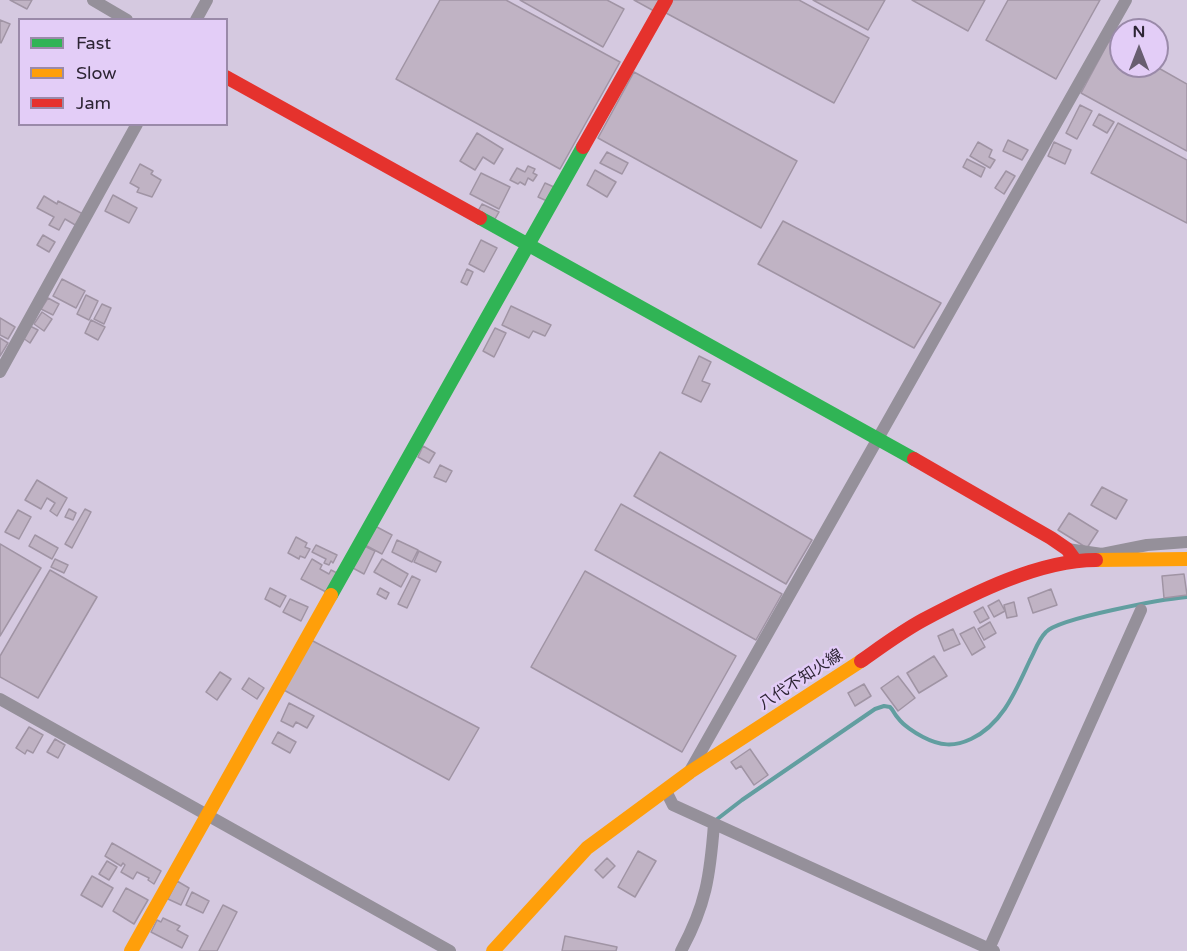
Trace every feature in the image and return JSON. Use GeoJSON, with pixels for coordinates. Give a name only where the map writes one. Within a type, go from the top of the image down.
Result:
{"type":"FeatureCollection","features":[{"type":"Feature","properties":{"kind":"street"},"geometry":{"type":"LineString","coordinates":[[93,0],[124,18]]}},
{"type":"Feature","properties":{"kind":"street"},"geometry":{"type":"LineString","coordinates":[[197,18],[207,0]]}},
{"type":"Feature","properties":{"kind":"street"},"geometry":{"type":"LineString","coordinates":[[131,951],[666,0]]}},
{"type":"Feature","properties":{"kind":"street"},"geometry":{"type":"LineString","coordinates":[[690,772],[1126,0]]}},
{"type":"Feature","properties":{"kind":"street"},"geometry":{"type":"LineString","coordinates":[[228,78],[880,439],[1051,538],[1071,555],[1102,554],[1147,545],[1187,542]]}},
{"type":"Feature","properties":{"kind":"street"},"geometry":{"type":"LineString","coordinates":[[0,372],[136,126]]}},
{"type":"Feature","properties":{"kind":"street","name":"八代不知火線"},"geometry":{"type":"LineString","coordinates":[[493,951],[587,848],[690,772],[921,621],[981,592],[1071,555],[1187,559]]}},
{"type":"Feature","properties":{"kind":"street"},"geometry":{"type":"LineString","coordinates":[[666,791],[674,805],[990,950],[1141,610]]}},
{"type":"Feature","properties":{"kind":"street"},"geometry":{"type":"LineString","coordinates":[[0,699],[450,951]]}},
{"type":"Feature","properties":{"kind":"street"},"geometry":{"type":"LineString","coordinates":[[681,951],[696,924],[703,903],[714,824]]}},
{"type":"Feature","properties":{"kind":"building"},"geometry":{"type":"Polygon","coordinates":[[[10,0],[32,0],[27,9],[10,0]]]}},
{"type":"Feature","properties":{"kind":"building"},"geometry":{"type":"Polygon","coordinates":[[[440,0],[506,0],[620,62],[560,169],[396,79],[440,0]]]}},
{"type":"Feature","properties":{"kind":"building"},"geometry":{"type":"Polygon","coordinates":[[[520,0],[607,0],[624,9],[603,47],[520,0]]]}},
{"type":"Feature","properties":{"kind":"building"},"geometry":{"type":"Polygon","coordinates":[[[634,0],[660,0],[654,11],[634,0]]]}},
{"type":"Feature","properties":{"kind":"building"},"geometry":{"type":"Polygon","coordinates":[[[673,0],[799,0],[869,38],[834,103],[666,13],[673,0]]]}},
{"type":"Feature","properties":{"kind":"building"},"geometry":{"type":"Polygon","coordinates":[[[813,0],[885,0],[868,30],[813,0]]]}},
{"type":"Feature","properties":{"kind":"building"},"geometry":{"type":"Polygon","coordinates":[[[912,0],[985,0],[968,31],[912,0]]]}},
{"type":"Feature","properties":{"kind":"building"},"geometry":{"type":"Polygon","coordinates":[[[1008,0],[1100,0],[1056,79],[986,40],[1008,0]]]}},
{"type":"Feature","properties":{"kind":"building"},"geometry":{"type":"Polygon","coordinates":[[[0,20],[10,24],[1,43],[0,42],[0,20]]]}},
{"type":"Feature","properties":{"kind":"building"},"geometry":{"type":"Polygon","coordinates":[[[1109,41],[1109,78],[1169,78],[1169,74],[1187,84],[1187,151],[1081,93],[1109,41]]]}},
{"type":"Feature","properties":{"kind":"building"},"geometry":{"type":"Polygon","coordinates":[[[634,72],[797,161],[761,228],[598,138],[634,72]]]}},
{"type":"Feature","properties":{"kind":"building"},"geometry":{"type":"Polygon","coordinates":[[[1080,105],[1092,111],[1077,139],[1066,133],[1080,105]]]}},
{"type":"Feature","properties":{"kind":"building"},"geometry":{"type":"Polygon","coordinates":[[[1099,114],[1114,122],[1107,133],[1093,125],[1099,114]]]}},
{"type":"Feature","properties":{"kind":"building"},"geometry":{"type":"Polygon","coordinates":[[[1118,123],[1187,160],[1187,223],[1091,173],[1118,123]]]}},
{"type":"Feature","properties":{"kind":"building"},"geometry":{"type":"Polygon","coordinates":[[[477,133],[503,149],[494,164],[483,157],[475,170],[460,161],[477,133]]]}},
{"type":"Feature","properties":{"kind":"building"},"geometry":{"type":"Polygon","coordinates":[[[1008,140],[1028,150],[1022,160],[1003,151],[1008,140]]]}},
{"type":"Feature","properties":{"kind":"building"},"geometry":{"type":"Polygon","coordinates":[[[978,142],[992,150],[989,157],[995,160],[990,168],[970,156],[978,142]]]}},
{"type":"Feature","properties":{"kind":"building"},"geometry":{"type":"Polygon","coordinates":[[[1054,142],[1071,150],[1065,164],[1048,156],[1054,142]]]}},
{"type":"Feature","properties":{"kind":"building"},"geometry":{"type":"Polygon","coordinates":[[[607,152],[628,163],[622,174],[600,163],[607,152]]]}},
{"type":"Feature","properties":{"kind":"building"},"geometry":{"type":"Polygon","coordinates":[[[967,159],[985,168],[981,177],[963,167],[967,159]]]}},
{"type":"Feature","properties":{"kind":"building"},"geometry":{"type":"Polygon","coordinates":[[[140,164],[153,171],[151,174],[161,180],[152,197],[137,192],[139,188],[130,183],[140,164]]]}},
{"type":"Feature","properties":{"kind":"building"},"geometry":{"type":"Polygon","coordinates":[[[528,166],[535,169],[533,173],[537,175],[533,181],[528,178],[525,185],[510,180],[517,168],[525,172],[528,166]]]}},
{"type":"Feature","properties":{"kind":"building"},"geometry":{"type":"Polygon","coordinates":[[[595,170],[616,182],[607,197],[587,185],[595,170]]]}},
{"type":"Feature","properties":{"kind":"building"},"geometry":{"type":"Polygon","coordinates":[[[1006,171],[1015,176],[1004,194],[995,188],[1006,171]]]}},
{"type":"Feature","properties":{"kind":"building"},"geometry":{"type":"Polygon","coordinates":[[[481,173],[510,187],[499,209],[470,194],[481,173]]]}},
{"type":"Feature","properties":{"kind":"building"},"geometry":{"type":"Polygon","coordinates":[[[545,183],[554,187],[547,201],[538,197],[545,183]]]}},
{"type":"Feature","properties":{"kind":"building"},"geometry":{"type":"Polygon","coordinates":[[[113,195],[137,208],[129,223],[105,211],[113,195]]]}},
{"type":"Feature","properties":{"kind":"building"},"geometry":{"type":"Polygon","coordinates":[[[44,196],[57,204],[58,201],[83,214],[77,226],[65,219],[59,230],[49,225],[54,217],[37,208],[44,196]]]}},
{"type":"Feature","properties":{"kind":"building"},"geometry":{"type":"Polygon","coordinates":[[[482,204],[499,212],[495,219],[478,211],[482,204]]]}},
{"type":"Feature","properties":{"kind":"building"},"geometry":{"type":"Polygon","coordinates":[[[783,221],[941,303],[914,348],[758,264],[783,221]]]}},
{"type":"Feature","properties":{"kind":"building"},"geometry":{"type":"Polygon","coordinates":[[[43,235],[55,242],[49,252],[37,245],[43,235]]]}},
{"type":"Feature","properties":{"kind":"building"},"geometry":{"type":"Polygon","coordinates":[[[481,240],[497,248],[484,272],[469,264],[481,240]]]}},
{"type":"Feature","properties":{"kind":"building"},"geometry":{"type":"Polygon","coordinates":[[[467,269],[473,272],[467,285],[461,282],[467,269]]]}},
{"type":"Feature","properties":{"kind":"building"},"geometry":{"type":"Polygon","coordinates":[[[62,279],[85,291],[76,308],[53,296],[62,279]]]}},
{"type":"Feature","properties":{"kind":"building"},"geometry":{"type":"Polygon","coordinates":[[[86,295],[98,301],[89,320],[77,314],[86,295]]]}},
{"type":"Feature","properties":{"kind":"building"},"geometry":{"type":"Polygon","coordinates":[[[48,298],[59,304],[53,315],[41,309],[48,298]]]}},
{"type":"Feature","properties":{"kind":"building"},"geometry":{"type":"Polygon","coordinates":[[[102,304],[111,308],[104,324],[94,319],[102,304]]]}},
{"type":"Feature","properties":{"kind":"building"},"geometry":{"type":"Polygon","coordinates":[[[511,306],[551,325],[545,336],[533,331],[529,338],[502,325],[511,306]]]}},
{"type":"Feature","properties":{"kind":"building"},"geometry":{"type":"Polygon","coordinates":[[[42,312],[52,319],[44,331],[34,324],[42,312]]]}},
{"type":"Feature","properties":{"kind":"building"},"geometry":{"type":"Polygon","coordinates":[[[0,318],[15,327],[8,339],[0,335],[0,318]]]}},
{"type":"Feature","properties":{"kind":"building"},"geometry":{"type":"Polygon","coordinates":[[[91,320],[105,327],[98,340],[85,333],[91,320]]]}},
{"type":"Feature","properties":{"kind":"building"},"geometry":{"type":"Polygon","coordinates":[[[30,326],[38,330],[30,343],[23,338],[30,326]]]}},
{"type":"Feature","properties":{"kind":"building"},"geometry":{"type":"Polygon","coordinates":[[[495,328],[506,333],[494,357],[483,351],[495,328]]]}},
{"type":"Feature","properties":{"kind":"building"},"geometry":{"type":"Polygon","coordinates":[[[0,338],[8,343],[0,356],[0,338]]]}},
{"type":"Feature","properties":{"kind":"building"},"geometry":{"type":"Polygon","coordinates":[[[699,356],[711,362],[702,381],[710,384],[701,402],[682,393],[699,356]]]}},
{"type":"Feature","properties":{"kind":"building"},"geometry":{"type":"Polygon","coordinates":[[[423,446],[435,453],[429,463],[418,457],[423,446]]]}},
{"type":"Feature","properties":{"kind":"building"},"geometry":{"type":"Polygon","coordinates":[[[660,452],[812,540],[786,584],[634,496],[660,452]]]}},
{"type":"Feature","properties":{"kind":"building"},"geometry":{"type":"Polygon","coordinates":[[[440,465],[452,471],[446,482],[434,477],[440,465]]]}},
{"type":"Feature","properties":{"kind":"building"},"geometry":{"type":"Polygon","coordinates":[[[37,480],[67,498],[57,516],[50,511],[55,503],[47,498],[41,509],[25,500],[37,480]]]}},
{"type":"Feature","properties":{"kind":"building"},"geometry":{"type":"Polygon","coordinates":[[[1102,487],[1127,500],[1116,519],[1091,505],[1102,487]]]}},
{"type":"Feature","properties":{"kind":"building"},"geometry":{"type":"Polygon","coordinates":[[[621,504],[782,594],[756,640],[595,550],[621,504]]]}},
{"type":"Feature","properties":{"kind":"building"},"geometry":{"type":"Polygon","coordinates":[[[69,509],[76,513],[73,520],[65,517],[69,509]]]}},
{"type":"Feature","properties":{"kind":"building"},"geometry":{"type":"Polygon","coordinates":[[[85,509],[91,512],[72,548],[65,544],[85,509]]]}},
{"type":"Feature","properties":{"kind":"building"},"geometry":{"type":"Polygon","coordinates":[[[18,510],[31,517],[19,539],[5,532],[18,510]]]}},
{"type":"Feature","properties":{"kind":"building"},"geometry":{"type":"Polygon","coordinates":[[[1069,513],[1098,531],[1087,548],[1058,530],[1069,513]]]}},
{"type":"Feature","properties":{"kind":"building"},"geometry":{"type":"Polygon","coordinates":[[[375,526],[392,535],[382,554],[365,545],[375,526]]]}},
{"type":"Feature","properties":{"kind":"building"},"geometry":{"type":"Polygon","coordinates":[[[35,535],[58,548],[52,559],[29,546],[35,535]]]}},
{"type":"Feature","properties":{"kind":"building"},"geometry":{"type":"Polygon","coordinates":[[[296,537],[307,543],[305,547],[310,549],[305,558],[300,556],[299,559],[288,553],[296,537]]]}},
{"type":"Feature","properties":{"kind":"building"},"geometry":{"type":"Polygon","coordinates":[[[397,540],[418,550],[412,562],[392,552],[397,540]]]}},
{"type":"Feature","properties":{"kind":"building"},"geometry":{"type":"Polygon","coordinates":[[[0,544],[41,568],[0,636],[0,544]]]}},
{"type":"Feature","properties":{"kind":"building"},"geometry":{"type":"Polygon","coordinates":[[[316,545],[337,555],[333,563],[331,561],[329,565],[324,563],[326,559],[312,552],[316,545]]]}},
{"type":"Feature","properties":{"kind":"building"},"geometry":{"type":"Polygon","coordinates":[[[362,545],[375,551],[364,574],[351,567],[362,545]]]}},
{"type":"Feature","properties":{"kind":"building"},"geometry":{"type":"Polygon","coordinates":[[[419,551],[441,562],[436,572],[414,562],[419,551]]]}},
{"type":"Feature","properties":{"kind":"building"},"geometry":{"type":"Polygon","coordinates":[[[55,559],[68,565],[64,573],[51,567],[55,559]]]}},
{"type":"Feature","properties":{"kind":"building"},"geometry":{"type":"Polygon","coordinates":[[[312,559],[322,565],[320,569],[329,574],[331,570],[337,573],[328,593],[301,579],[312,559]]]}},
{"type":"Feature","properties":{"kind":"building"},"geometry":{"type":"Polygon","coordinates":[[[382,559],[408,574],[401,587],[374,572],[382,559]]]}},
{"type":"Feature","properties":{"kind":"building"},"geometry":{"type":"Polygon","coordinates":[[[50,570],[97,597],[38,698],[0,677],[0,656],[50,570]]]}},
{"type":"Feature","properties":{"kind":"building"},"geometry":{"type":"Polygon","coordinates":[[[585,571],[736,656],[682,752],[531,667],[585,571]]]}},
{"type":"Feature","properties":{"kind":"building"},"geometry":{"type":"Polygon","coordinates":[[[1184,574],[1187,595],[1164,598],[1162,576],[1184,574]]]}},
{"type":"Feature","properties":{"kind":"building"},"geometry":{"type":"Polygon","coordinates":[[[412,576],[420,580],[407,608],[398,604],[412,576]]]}},
{"type":"Feature","properties":{"kind":"building"},"geometry":{"type":"Polygon","coordinates":[[[270,588],[286,596],[280,607],[265,599],[270,588]]]}},
{"type":"Feature","properties":{"kind":"building"},"geometry":{"type":"Polygon","coordinates":[[[380,588],[389,593],[386,599],[377,594],[380,588]]]}},
{"type":"Feature","properties":{"kind":"building"},"geometry":{"type":"Polygon","coordinates":[[[1051,589],[1057,605],[1033,613],[1028,598],[1051,589]]]}},
{"type":"Feature","properties":{"kind":"building"},"geometry":{"type":"Polygon","coordinates":[[[290,599],[308,607],[301,621],[283,612],[290,599]]]}},
{"type":"Feature","properties":{"kind":"building"},"geometry":{"type":"Polygon","coordinates":[[[999,600],[1005,611],[994,617],[988,606],[999,600]]]}},
{"type":"Feature","properties":{"kind":"building"},"geometry":{"type":"Polygon","coordinates":[[[1014,602],[1017,616],[1007,618],[1004,605],[1014,602]]]}},
{"type":"Feature","properties":{"kind":"building"},"geometry":{"type":"Polygon","coordinates":[[[983,607],[989,618],[980,623],[974,612],[983,607]]]}},
{"type":"Feature","properties":{"kind":"building"},"geometry":{"type":"Polygon","coordinates":[[[990,622],[996,633],[984,640],[978,629],[990,622]]]}},
{"type":"Feature","properties":{"kind":"building"},"geometry":{"type":"Polygon","coordinates":[[[974,627],[985,647],[972,655],[960,634],[974,627]]]}},
{"type":"Feature","properties":{"kind":"building"},"geometry":{"type":"Polygon","coordinates":[[[953,629],[960,644],[944,651],[938,636],[953,629]]]}},
{"type":"Feature","properties":{"kind":"building"},"geometry":{"type":"Polygon","coordinates":[[[311,640],[479,728],[449,780],[282,689],[311,640]]]}},
{"type":"Feature","properties":{"kind":"building"},"geometry":{"type":"Polygon","coordinates":[[[934,656],[947,676],[919,693],[907,673],[934,656]]]}},
{"type":"Feature","properties":{"kind":"building"},"geometry":{"type":"Polygon","coordinates":[[[220,672],[231,679],[217,700],[206,692],[220,672]]]}},
{"type":"Feature","properties":{"kind":"building"},"geometry":{"type":"Polygon","coordinates":[[[898,676],[915,698],[898,711],[881,688],[898,676]]]}},
{"type":"Feature","properties":{"kind":"building"},"geometry":{"type":"Polygon","coordinates":[[[249,678],[264,688],[257,699],[242,689],[249,678]]]}},
{"type":"Feature","properties":{"kind":"building"},"geometry":{"type":"Polygon","coordinates":[[[864,684],[871,696],[855,706],[848,693],[864,684]]]}},
{"type":"Feature","properties":{"kind":"building"},"geometry":{"type":"Polygon","coordinates":[[[289,703],[314,716],[307,728],[296,722],[293,727],[281,721],[289,703]]]}},
{"type":"Feature","properties":{"kind":"building"},"geometry":{"type":"Polygon","coordinates":[[[29,727],[43,735],[33,753],[27,750],[25,754],[16,748],[29,727]]]}},
{"type":"Feature","properties":{"kind":"building"},"geometry":{"type":"Polygon","coordinates":[[[278,732],[296,742],[290,753],[272,743],[278,732]]]}},
{"type":"Feature","properties":{"kind":"building"},"geometry":{"type":"Polygon","coordinates":[[[55,739],[65,745],[58,758],[47,752],[55,739]]]}},
{"type":"Feature","properties":{"kind":"building"},"geometry":{"type":"Polygon","coordinates":[[[750,749],[768,775],[754,785],[741,766],[736,769],[731,762],[750,749]]]}},
{"type":"Feature","properties":{"kind":"building"},"geometry":{"type":"Polygon","coordinates":[[[112,843],[161,871],[154,884],[148,880],[149,878],[137,872],[133,879],[121,872],[125,865],[123,863],[121,866],[105,856],[112,843]]]}},
{"type":"Feature","properties":{"kind":"building"},"geometry":{"type":"Polygon","coordinates":[[[638,851],[656,861],[635,897],[618,887],[638,851]]]}},
{"type":"Feature","properties":{"kind":"building"},"geometry":{"type":"Polygon","coordinates":[[[607,858],[615,866],[603,878],[595,870],[607,858]]]}},
{"type":"Feature","properties":{"kind":"building"},"geometry":{"type":"Polygon","coordinates":[[[107,861],[117,867],[109,880],[99,874],[107,861]]]}},
{"type":"Feature","properties":{"kind":"building"},"geometry":{"type":"Polygon","coordinates":[[[92,876],[113,888],[102,907],[81,895],[92,876]]]}},
{"type":"Feature","properties":{"kind":"building"},"geometry":{"type":"Polygon","coordinates":[[[177,881],[189,888],[181,905],[168,899],[177,881]]]}},
{"type":"Feature","properties":{"kind":"building"},"geometry":{"type":"Polygon","coordinates":[[[126,888],[148,900],[134,924],[113,911],[126,888]]]}},
{"type":"Feature","properties":{"kind":"building"},"geometry":{"type":"Polygon","coordinates":[[[192,892],[209,901],[203,913],[186,905],[192,892]]]}},
{"type":"Feature","properties":{"kind":"building"},"geometry":{"type":"Polygon","coordinates":[[[223,905],[237,912],[217,951],[199,951],[223,905]]]}},
{"type":"Feature","properties":{"kind":"building"},"geometry":{"type":"Polygon","coordinates":[[[163,918],[180,926],[177,930],[188,936],[182,948],[151,932],[157,920],[161,922],[163,918]]]}},
{"type":"Feature","properties":{"kind":"building"},"geometry":{"type":"Polygon","coordinates":[[[565,936],[617,947],[616,951],[562,951],[565,936]]]}},
{"type":"Feature","properties":{"kind":"waterway"},"geometry":{"type":"LineString","coordinates":[[716,820],[875,709],[884,706],[890,707],[909,729],[929,740],[941,744],[953,744],[971,739],[992,725],[1000,715],[1046,632],[1090,615],[1187,597]]}},
{"type":"Feature","properties":{"kind":"traffic: fast"},"geometry":{"type":"LineString","coordinates":[[331,595],[583,147]]}},
{"type":"Feature","properties":{"kind":"traffic: fast"},"geometry":{"type":"LineString","coordinates":[[480,218],[914,459]]}},
{"type":"Feature","properties":{"kind":"traffic: slow"},"geometry":{"type":"LineString","coordinates":[[1096,560],[1187,559]]}},
{"type":"Feature","properties":{"kind":"traffic: slow"},"geometry":{"type":"LineString","coordinates":[[131,951],[331,595]]}},
{"type":"Feature","properties":{"kind":"traffic: slow"},"geometry":{"type":"LineString","coordinates":[[493,951],[587,848],[690,772],[861,661]]}},
{"type":"Feature","properties":{"kind":"traffic: jam"},"geometry":{"type":"LineString","coordinates":[[583,147],[666,0]]}},
{"type":"Feature","properties":{"kind":"traffic: jam"},"geometry":{"type":"LineString","coordinates":[[228,78],[480,218]]}},
{"type":"Feature","properties":{"kind":"traffic: jam"},"geometry":{"type":"LineString","coordinates":[[914,459],[1051,538],[1067,549],[1075,560]]}},
{"type":"Feature","properties":{"kind":"traffic: jam"},"geometry":{"type":"LineString","coordinates":[[861,661],[942,610],[1007,580],[1052,566],[1096,560]]}}]}
